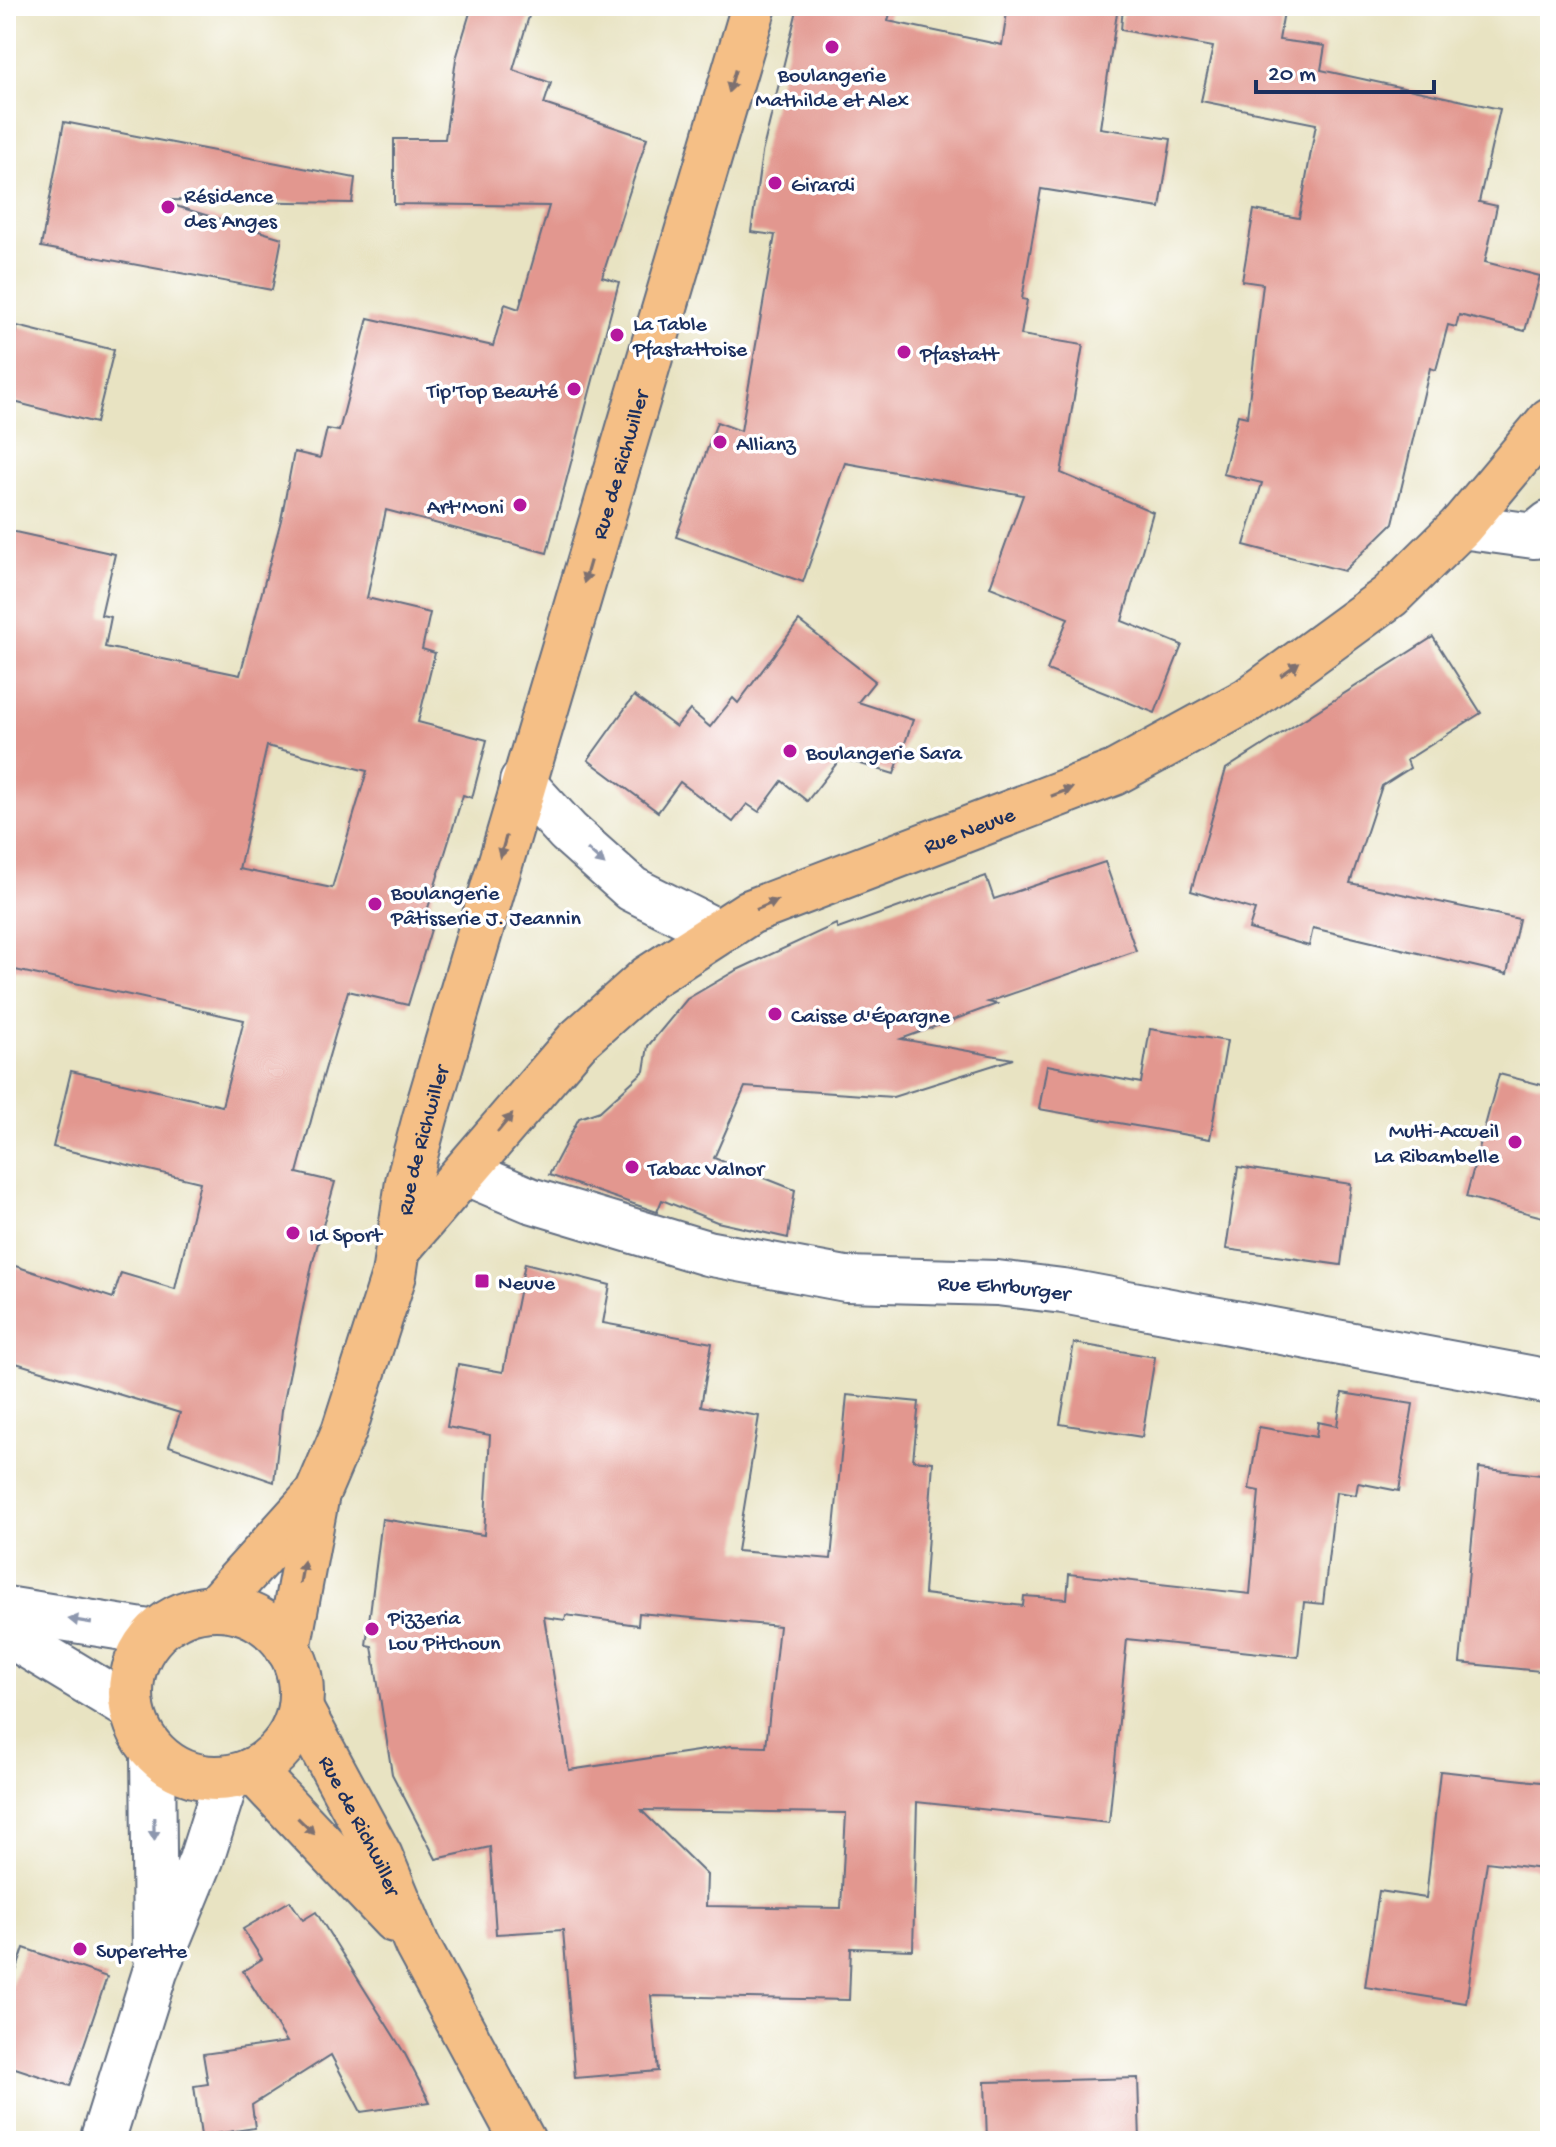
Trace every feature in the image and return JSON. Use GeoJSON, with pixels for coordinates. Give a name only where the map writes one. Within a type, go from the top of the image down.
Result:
{"type":"FeatureCollection","features":[{"type":"Feature","properties":{"kind":"main road","name":"Rue de Richwiller"},"geometry":{"type":"LineString","coordinates":[[288,1649],[317,1494],[344,1431],[376,1338],[400,1247],[408,1182],[522,782],[754,6]]}},
{"type":"Feature","properties":{"kind":"main road","name":"Rue Neuve"},"geometry":{"type":"LineString","coordinates":[[400,1247],[577,1041],[648,978],[750,912],[803,889],[1114,773],[1248,700],[1390,596],[1461,526],[1550,420]]}},
{"type":"Feature","properties":{"kind":"main road","name":"Rue de Richwiller"},"geometry":{"type":"LineString","coordinates":[[214,1608],[317,1494]]}},
{"type":"Feature","properties":{"kind":"main road"},"geometry":{"type":"LineString","coordinates":[[214,1608],[243,1612],[269,1627],[288,1649],[301,1688],[300,1708],[291,1734],[274,1756],[240,1774],[200,1777],[175,1767],[153,1751],[132,1709],[131,1681],[140,1654],[155,1633],[193,1611],[214,1608]]}},
{"type":"Feature","properties":{"kind":"main road","name":"Rue de Richwiller"},"geometry":{"type":"LineString","coordinates":[[300,1708],[380,1856],[417,1945],[523,2141]]}},
{"type":"Feature","properties":{"kind":"main road","name":"Rue de Richwiller"},"geometry":{"type":"LineString","coordinates":[[240,1774],[356,1876],[417,1945]]}},
{"type":"Feature","properties":{"kind":"street"},"geometry":{"type":"LineString","coordinates":[[1461,526],[1534,536],[1550,523]]}},
{"type":"Feature","properties":{"kind":"street"},"geometry":{"type":"LineString","coordinates":[[522,782],[568,832],[632,889],[718,932]]}},
{"type":"Feature","properties":{"kind":"street","name":"Rue Ehrburger"},"geometry":{"type":"LineString","coordinates":[[466,1173],[530,1200],[738,1259],[846,1279],[997,1283],[1063,1291],[1550,1382]]}},
{"type":"Feature","properties":{"kind":"street"},"geometry":{"type":"LineString","coordinates":[[6,1609],[155,1633]]}},
{"type":"Feature","properties":{"kind":"street"},"geometry":{"type":"LineString","coordinates":[[6,1633],[132,1709]]}},
{"type":"Feature","properties":{"kind":"street"},"geometry":{"type":"LineString","coordinates":[[153,1751],[155,1972]]}},
{"type":"Feature","properties":{"kind":"street"},"geometry":{"type":"LineString","coordinates":[[102,2141],[155,1972],[240,1774]]}},
{"type":"Feature","properties":{"kind":"building"},"geometry":{"type":"Polygon","coordinates":[[[472,6],[532,6],[513,70],[551,83],[544,104],[647,138],[602,277],[619,282],[547,553],[386,510],[367,598],[430,613],[422,649],[435,653],[418,722],[487,740],[472,798],[463,795],[424,921],[433,923],[408,1005],[348,991],[320,1087],[297,1173],[335,1182],[312,1265],[282,1410],[274,1482],[169,1446],[180,1413],[6,1360],[6,1263],[113,1298],[121,1273],[175,1289],[200,1182],[53,1147],[71,1071],[222,1106],[244,1020],[6,968],[6,530],[115,554],[101,615],[111,617],[105,647],[240,675],[281,520],[294,452],[320,458],[327,429],[339,431],[368,318],[493,346],[505,304],[519,309],[549,206],[394,204],[394,139],[445,139],[456,59],[472,6]],[[267,746],[239,869],[332,888],[367,771],[267,746]]]}},
{"type":"Feature","properties":{"kind":"building"},"geometry":{"type":"Polygon","coordinates":[[[798,6],[892,6],[888,21],[1002,45],[1008,6],[1118,6],[1100,128],[1171,139],[1160,208],[1041,189],[1022,299],[1027,300],[1021,335],[1083,345],[1061,473],[1153,512],[1122,621],[1182,645],[1155,713],[1047,670],[1068,618],[990,587],[1023,495],[845,463],[803,582],[676,537],[717,422],[741,431],[775,235],[751,232],[762,153],[798,6]]]}},
{"type":"Feature","properties":{"kind":"building"},"geometry":{"type":"Polygon","coordinates":[[[1123,6],[1285,6],[1279,40],[1325,46],[1321,70],[1500,109],[1479,202],[1497,206],[1485,262],[1540,276],[1525,331],[1459,315],[1456,327],[1448,325],[1436,370],[1430,368],[1393,523],[1344,571],[1244,545],[1262,483],[1223,474],[1238,415],[1247,417],[1263,284],[1242,281],[1254,210],[1299,218],[1316,124],[1201,101],[1213,47],[1121,30],[1123,6]]]}},
{"type":"Feature","properties":{"kind":"building","name":"Résidence des Anges"},"geometry":{"type":"Polygon","coordinates":[[[64,122],[355,178],[352,203],[169,200],[169,204],[282,238],[272,290],[41,247],[64,122]]]}},
{"type":"Feature","properties":{"kind":"building"},"geometry":{"type":"Polygon","coordinates":[[[17,326],[114,350],[96,423],[6,400],[6,372],[17,326]]]}},
{"type":"Feature","properties":{"kind":"building"},"geometry":{"type":"Polygon","coordinates":[[[799,621],[875,681],[858,702],[913,720],[894,774],[841,758],[807,801],[782,781],[759,812],[747,804],[733,822],[680,782],[658,812],[588,760],[634,696],[676,727],[690,710],[710,727],[733,698],[738,703],[799,621]]]}},
{"type":"Feature","properties":{"kind":"building"},"geometry":{"type":"Polygon","coordinates":[[[1433,637],[1481,713],[1407,760],[1410,768],[1382,786],[1350,883],[1519,919],[1507,974],[1313,928],[1309,946],[1249,929],[1255,910],[1191,891],[1226,769],[1433,637]]]}},
{"type":"Feature","properties":{"kind":"building"},"geometry":{"type":"Polygon","coordinates":[[[1105,862],[1136,951],[988,1002],[997,1004],[901,1039],[1013,1059],[893,1097],[745,1087],[714,1158],[795,1190],[788,1238],[717,1222],[662,1200],[657,1212],[549,1175],[579,1118],[600,1111],[644,1071],[648,1046],[687,999],[735,971],[836,924],[838,929],[986,876],[994,899],[1105,862]]]}},
{"type":"Feature","properties":{"kind":"building"},"geometry":{"type":"Polygon","coordinates":[[[1150,1029],[1227,1041],[1210,1139],[1039,1109],[1047,1065],[1141,1083],[1150,1029]]]}},
{"type":"Feature","properties":{"kind":"building","name":"Multi-Accueil La Ribambelle"},"geometry":{"type":"Polygon","coordinates":[[[1499,1074],[1550,1087],[1550,1219],[1466,1197],[1499,1074]]]}},
{"type":"Feature","properties":{"kind":"building"},"geometry":{"type":"Polygon","coordinates":[[[1238,1167],[1351,1184],[1341,1265],[1226,1249],[1238,1167]]]}},
{"type":"Feature","properties":{"kind":"building"},"geometry":{"type":"Polygon","coordinates":[[[525,1263],[610,1285],[603,1323],[712,1343],[701,1406],[759,1416],[737,1551],[831,1559],[847,1395],[919,1402],[913,1460],[933,1462],[924,1594],[1023,1606],[1024,1596],[1067,1599],[1069,1574],[1250,1594],[1259,1491],[1249,1489],[1259,1427],[1316,1437],[1318,1422],[1337,1426],[1342,1393],[1413,1404],[1399,1491],[1358,1483],[1356,1495],[1336,1492],[1323,1604],[1304,1602],[1298,1657],[1127,1639],[1109,1823],[917,1802],[913,1950],[851,1948],[849,2000],[651,1996],[658,2071],[575,2078],[563,1930],[496,1934],[490,1847],[436,1859],[392,1774],[372,1646],[366,1645],[382,1519],[484,1535],[490,1435],[447,1427],[458,1364],[503,1372],[525,1263]],[[639,1613],[638,1625],[566,1615],[565,1620],[544,1617],[569,1770],[731,1746],[766,1747],[779,1626],[639,1613]],[[641,1810],[707,1875],[706,1906],[841,1908],[846,1813],[641,1810]]]}},
{"type":"Feature","properties":{"kind":"building"},"geometry":{"type":"Polygon","coordinates":[[[1074,1343],[1155,1357],[1142,1437],[1060,1424],[1074,1343]]]}},
{"type":"Feature","properties":{"kind":"building"},"geometry":{"type":"Polygon","coordinates":[[[1479,1468],[1550,1476],[1550,1672],[1460,1663],[1479,1468]]]}},
{"type":"Feature","properties":{"kind":"building"},"geometry":{"type":"Polygon","coordinates":[[[1440,1771],[1550,1783],[1550,1870],[1487,1862],[1466,2003],[1365,1987],[1379,1891],[1426,1898],[1440,1771]]]}},
{"type":"Feature","properties":{"kind":"building"},"geometry":{"type":"Polygon","coordinates":[[[290,1901],[303,1920],[316,1912],[405,2054],[430,2102],[361,2112],[331,2055],[252,2105],[255,2128],[201,2136],[194,2086],[208,2084],[203,2054],[287,2042],[243,1971],[262,1959],[243,1929],[290,1901]]]}},
{"type":"Feature","properties":{"kind":"building"},"geometry":{"type":"Polygon","coordinates":[[[24,1948],[107,1977],[70,2086],[6,2065],[6,2001],[24,1948]]]}},
{"type":"Feature","properties":{"kind":"building"},"geometry":{"type":"Polygon","coordinates":[[[1138,2078],[1140,2141],[987,2141],[985,2082],[1138,2078]]]}},
{"type":"Feature","properties":{"kind":"place","name":"Boulangerie Mathilde et Alex"},"geometry":{"type":"Point","coordinates":[832,47]}},
{"type":"Feature","properties":{"kind":"place","name":"Girardi"},"geometry":{"type":"Point","coordinates":[775,183]}},
{"type":"Feature","properties":{"kind":"place","name":"Résidence des Anges"},"geometry":{"type":"Point","coordinates":[168,207]}},
{"type":"Feature","properties":{"kind":"place","name":"La Table Pfastattoise"},"geometry":{"type":"Point","coordinates":[617,335]}},
{"type":"Feature","properties":{"kind":"place","name":"Pfastatt"},"geometry":{"type":"Point","coordinates":[904,352]}},
{"type":"Feature","properties":{"kind":"place","name":"Tip'Top Beauté"},"geometry":{"type":"Point","coordinates":[574,389]}},
{"type":"Feature","properties":{"kind":"place","name":"Allianz"},"geometry":{"type":"Point","coordinates":[720,442]}},
{"type":"Feature","properties":{"kind":"place","name":"Art'Moni"},"geometry":{"type":"Point","coordinates":[520,505]}},
{"type":"Feature","properties":{"kind":"place","name":"Boulangerie Sara"},"geometry":{"type":"Point","coordinates":[790,751]}},
{"type":"Feature","properties":{"kind":"place","name":"Boulangerie Pâtisserie J. Jeannin"},"geometry":{"type":"Point","coordinates":[375,904]}},
{"type":"Feature","properties":{"kind":"place","name":"Caisse d'Épargne"},"geometry":{"type":"Point","coordinates":[775,1014]}},
{"type":"Feature","properties":{"kind":"place","name":"Multi-Accueil La Ribambelle"},"geometry":{"type":"Point","coordinates":[1515,1142]}},
{"type":"Feature","properties":{"kind":"place","name":"Tabac Valnor"},"geometry":{"type":"Point","coordinates":[632,1167]}},
{"type":"Feature","properties":{"kind":"place","name":"Id Sport"},"geometry":{"type":"Point","coordinates":[293,1233]}},
{"type":"Feature","properties":{"kind":"place","name":"Neuve"},"geometry":{"type":"Point","coordinates":[482,1281]}},
{"type":"Feature","properties":{"kind":"place","name":"Pizzeria Lou Pitchoun"},"geometry":{"type":"Point","coordinates":[372,1629]}},
{"type":"Feature","properties":{"kind":"place","name":"Superette"},"geometry":{"type":"Point","coordinates":[80,1949]}}]}
